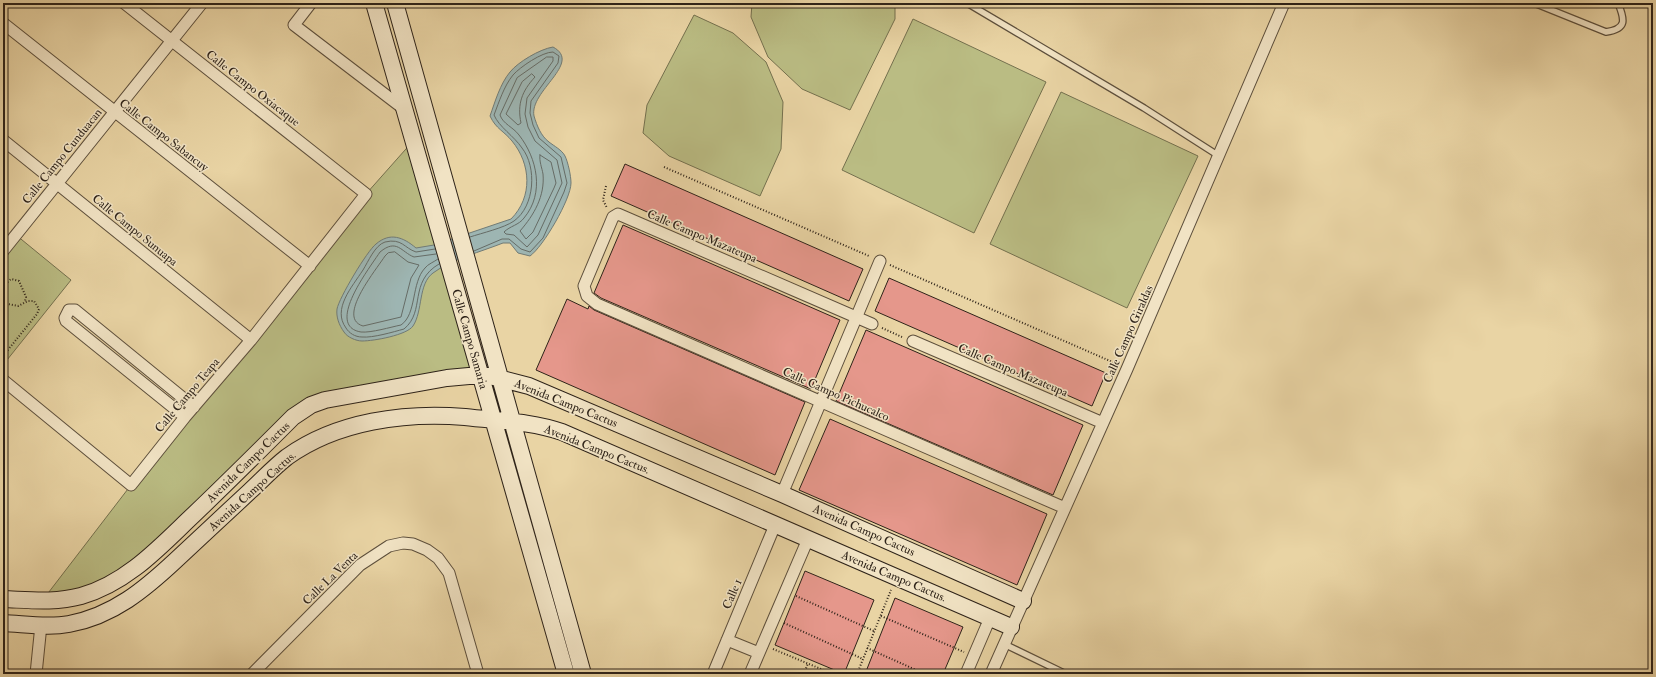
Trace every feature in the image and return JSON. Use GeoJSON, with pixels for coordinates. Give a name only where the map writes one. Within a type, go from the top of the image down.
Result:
{"type":"FeatureCollection","features":[{"type":"Feature","properties":{"kind":"street","name":"Calle Campo Oxiacaque"},"geometry":{"type":"LineString","coordinates":[[124,3],[366,194]]}},
{"type":"Feature","properties":{"kind":"street","name":"Calle Campo Cunduacan"},"geometry":{"type":"LineString","coordinates":[[3,251],[202,3]]}},
{"type":"Feature","properties":{"kind":"street"},"geometry":{"type":"LineString","coordinates":[[311,3],[294,25],[404,109]]}},
{"type":"Feature","properties":{"kind":"street","name":"Calle Campo Samaria"},"geometry":{"type":"LineString","coordinates":[[374,3],[566,674]]}},
{"type":"Feature","properties":{"kind":"street","name":"Calle Campo Samaria"},"geometry":{"type":"LineString","coordinates":[[395,3],[583,674]]}},
{"type":"Feature","properties":{"kind":"street","name":"Calle Campo Giraldas"},"geometry":{"type":"LineString","coordinates":[[991,674],[1127,369],[1284,3]]}},
{"type":"Feature","properties":{"kind":"street","name":"Calle Campo Sabancuy"},"geometry":{"type":"LineString","coordinates":[[3,23],[310,266]]}},
{"type":"Feature","properties":{"kind":"street","name":"Calle Campo Sunuapa"},"geometry":{"type":"LineString","coordinates":[[3,140],[251,340]]}},
{"type":"Feature","properties":{"kind":"street","name":"Calle Campo Teapa"},"geometry":{"type":"LineString","coordinates":[[3,380],[131,484],[185,417],[251,340],[366,194]]}},
{"type":"Feature","properties":{"kind":"street","name":"Calle Campo Mazateupa"},"geometry":{"type":"LineString","coordinates":[[613,217],[615,215],[620,215],[872,324]]}},
{"type":"Feature","properties":{"kind":"street","name":"Calle Campo Pichucalco"},"geometry":{"type":"LineString","coordinates":[[613,217],[584,286],[587,296],[597,304],[1065,508]]}},
{"type":"Feature","properties":{"kind":"street"},"geometry":{"type":"LineString","coordinates":[[782,494],[880,261]]}},
{"type":"Feature","properties":{"kind":"street"},"geometry":{"type":"LineString","coordinates":[[185,417],[66,321],[65,318],[67,312],[70,310],[75,310],[194,407]]}},
{"type":"Feature","properties":{"kind":"street","name":"Calle Campo Mazateupa"},"geometry":{"type":"LineString","coordinates":[[913,341],[1103,423]]}},
{"type":"Feature","properties":{"kind":"street","name":"Avenida Campo Cactus"},"geometry":{"type":"LineString","coordinates":[[3,599],[42,601],[70,599],[96,590],[121,577],[164,542],[294,417],[311,405],[330,399],[369,392],[448,378],[480,375],[499,378],[529,386],[782,494],[1023,601]]}},
{"type":"Feature","properties":{"kind":"street","name":"Avenida Campo Cactus."},"geometry":{"type":"LineString","coordinates":[[3,623],[41,625],[71,624],[102,614],[129,600],[152,582],[286,458],[311,442],[367,423],[414,416],[450,416],[529,423],[562,432],[1012,627]]}},
{"type":"Feature","properties":{"kind":"street","name":"Calle 1"},"geometry":{"type":"LineString","coordinates":[[713,674],[775,525]]}},
{"type":"Feature","properties":{"kind":"street"},"geometry":{"type":"LineString","coordinates":[[750,674],[808,539]]}},
{"type":"Feature","properties":{"kind":"street","name":"Calle La Venta"},"geometry":{"type":"LineString","coordinates":[[252,674],[360,565],[384,549],[403,543],[414,544],[427,550],[438,558],[449,573],[478,674]]}},
{"type":"Feature","properties":{"kind":"street"},"geometry":{"type":"LineString","coordinates":[[966,674],[990,618]]}},
{"type":"Feature","properties":{"kind":"street"},"geometry":{"type":"LineString","coordinates":[[36,674],[41,625]]}},
{"type":"Feature","properties":{"kind":"street"},"geometry":{"type":"LineString","coordinates":[[727,640],[761,649]]}},
{"type":"Feature","properties":{"kind":"lane"},"geometry":{"type":"LineString","coordinates":[[967,3],[1144,108],[1219,156]]}},
{"type":"Feature","properties":{"kind":"lane"},"geometry":{"type":"LineString","coordinates":[[1534,3],[1606,32],[1616,30],[1621,26],[1624,18],[1618,3]]}},
{"type":"Feature","properties":{"kind":"lane"},"geometry":{"type":"LineString","coordinates":[[1004,644],[1066,674]]}},
{"type":"Feature","properties":{"kind":"path"},"geometry":{"type":"LineString","coordinates":[[664,167],[1127,369]]}},
{"type":"Feature","properties":{"kind":"path"},"geometry":{"type":"LineString","coordinates":[[606,186],[603,200],[613,217]]}},
{"type":"Feature","properties":{"kind":"path"},"geometry":{"type":"LineString","coordinates":[[3,286],[11,279],[19,281],[26,297],[25,302]]}},
{"type":"Feature","properties":{"kind":"path"},"geometry":{"type":"LineString","coordinates":[[3,303],[18,306],[25,302],[34,301],[38,306],[38,312],[3,356]]}},
{"type":"Feature","properties":{"kind":"path"},"geometry":{"type":"LineString","coordinates":[[872,324],[913,341]]}},
{"type":"Feature","properties":{"kind":"path"},"geometry":{"type":"LineString","coordinates":[[857,674],[897,577]]}},
{"type":"Feature","properties":{"kind":"path"},"geometry":{"type":"LineString","coordinates":[[786,592],[875,631]]}},
{"type":"Feature","properties":{"kind":"path"},"geometry":{"type":"LineString","coordinates":[[881,616],[974,656]]}},
{"type":"Feature","properties":{"kind":"path"},"geometry":{"type":"LineString","coordinates":[[774,619],[863,659]]}},
{"type":"Feature","properties":{"kind":"path"},"geometry":{"type":"LineString","coordinates":[[867,648],[925,674]]}},
{"type":"Feature","properties":{"kind":"path"},"geometry":{"type":"LineString","coordinates":[[761,649],[808,663],[833,674]]}},
{"type":"Feature","properties":{"kind":"path"},"geometry":{"type":"LineString","coordinates":[[804,674],[808,663]]}},
{"type":"Feature","properties":{"kind":"green space"},"geometry":{"type":"Polygon","coordinates":[[[752,3],[895,3],[895,19],[850,110],[802,89],[768,57],[751,17],[752,3]]]}},
{"type":"Feature","properties":{"kind":"green space"},"geometry":{"type":"Polygon","coordinates":[[[694,15],[733,33],[766,62],[783,102],[781,149],[760,196],[669,156],[643,133],[647,105],[694,15]]]}},
{"type":"Feature","properties":{"kind":"green space"},"geometry":{"type":"Polygon","coordinates":[[[913,19],[1046,82],[974,233],[842,170],[913,19]]]}},
{"type":"Feature","properties":{"kind":"green space"},"geometry":{"type":"Polygon","coordinates":[[[1061,92],[1198,156],[1127,308],[990,244],[1061,92]]]}},
{"type":"Feature","properties":{"kind":"green space"},"geometry":{"type":"Polygon","coordinates":[[[413,141],[480,375],[319,402],[121,577],[42,601],[131,485],[366,194],[413,141]]]}},
{"type":"Feature","properties":{"kind":"green space"},"geometry":{"type":"Polygon","coordinates":[[[16,235],[71,280],[3,365],[3,251],[16,235]]]}},
{"type":"Feature","properties":{"kind":"water"},"geometry":{"type":"Polygon","coordinates":[[[553,47],[561,54],[562,61],[559,69],[539,97],[535,107],[534,116],[544,137],[564,154],[569,169],[571,183],[570,190],[561,211],[542,243],[530,256],[518,253],[510,243],[503,243],[448,264],[440,268],[428,278],[423,291],[416,320],[410,329],[390,337],[367,341],[357,340],[347,336],[339,324],[337,309],[339,303],[366,256],[381,240],[396,237],[406,241],[416,248],[434,245],[511,219],[518,210],[526,191],[526,170],[523,160],[512,141],[497,127],[490,116],[506,77],[510,72],[518,64],[530,56],[542,50],[553,47]]]}},
{"type":"Feature","properties":{"kind":"building"},"geometry":{"type":"Polygon","coordinates":[[[625,164],[863,269],[849,301],[611,196],[625,164]]]}},
{"type":"Feature","properties":{"kind":"building"},"geometry":{"type":"Polygon","coordinates":[[[623,225],[840,320],[811,389],[601,298],[594,293],[623,225]]]}},
{"type":"Feature","properties":{"kind":"building"},"geometry":{"type":"Polygon","coordinates":[[[889,278],[1106,373],[1092,406],[875,311],[889,278]]]}},
{"type":"Feature","properties":{"kind":"building"},"geometry":{"type":"Polygon","coordinates":[[[567,299],[588,309],[589,306],[594,310],[805,402],[775,475],[536,370],[567,299]]]}},
{"type":"Feature","properties":{"kind":"building"},"geometry":{"type":"Polygon","coordinates":[[[866,330],[1083,425],[1053,495],[836,401],[866,330]]]}},
{"type":"Feature","properties":{"kind":"building"},"geometry":{"type":"Polygon","coordinates":[[[830,419],[1047,514],[1017,585],[799,490],[830,419]]]}},
{"type":"Feature","properties":{"kind":"building"},"geometry":{"type":"Polygon","coordinates":[[[805,571],[874,600],[844,674],[775,645],[805,571]]]}},
{"type":"Feature","properties":{"kind":"building"},"geometry":{"type":"Polygon","coordinates":[[[895,598],[963,627],[943,674],[865,674],[895,598]]]}}]}
